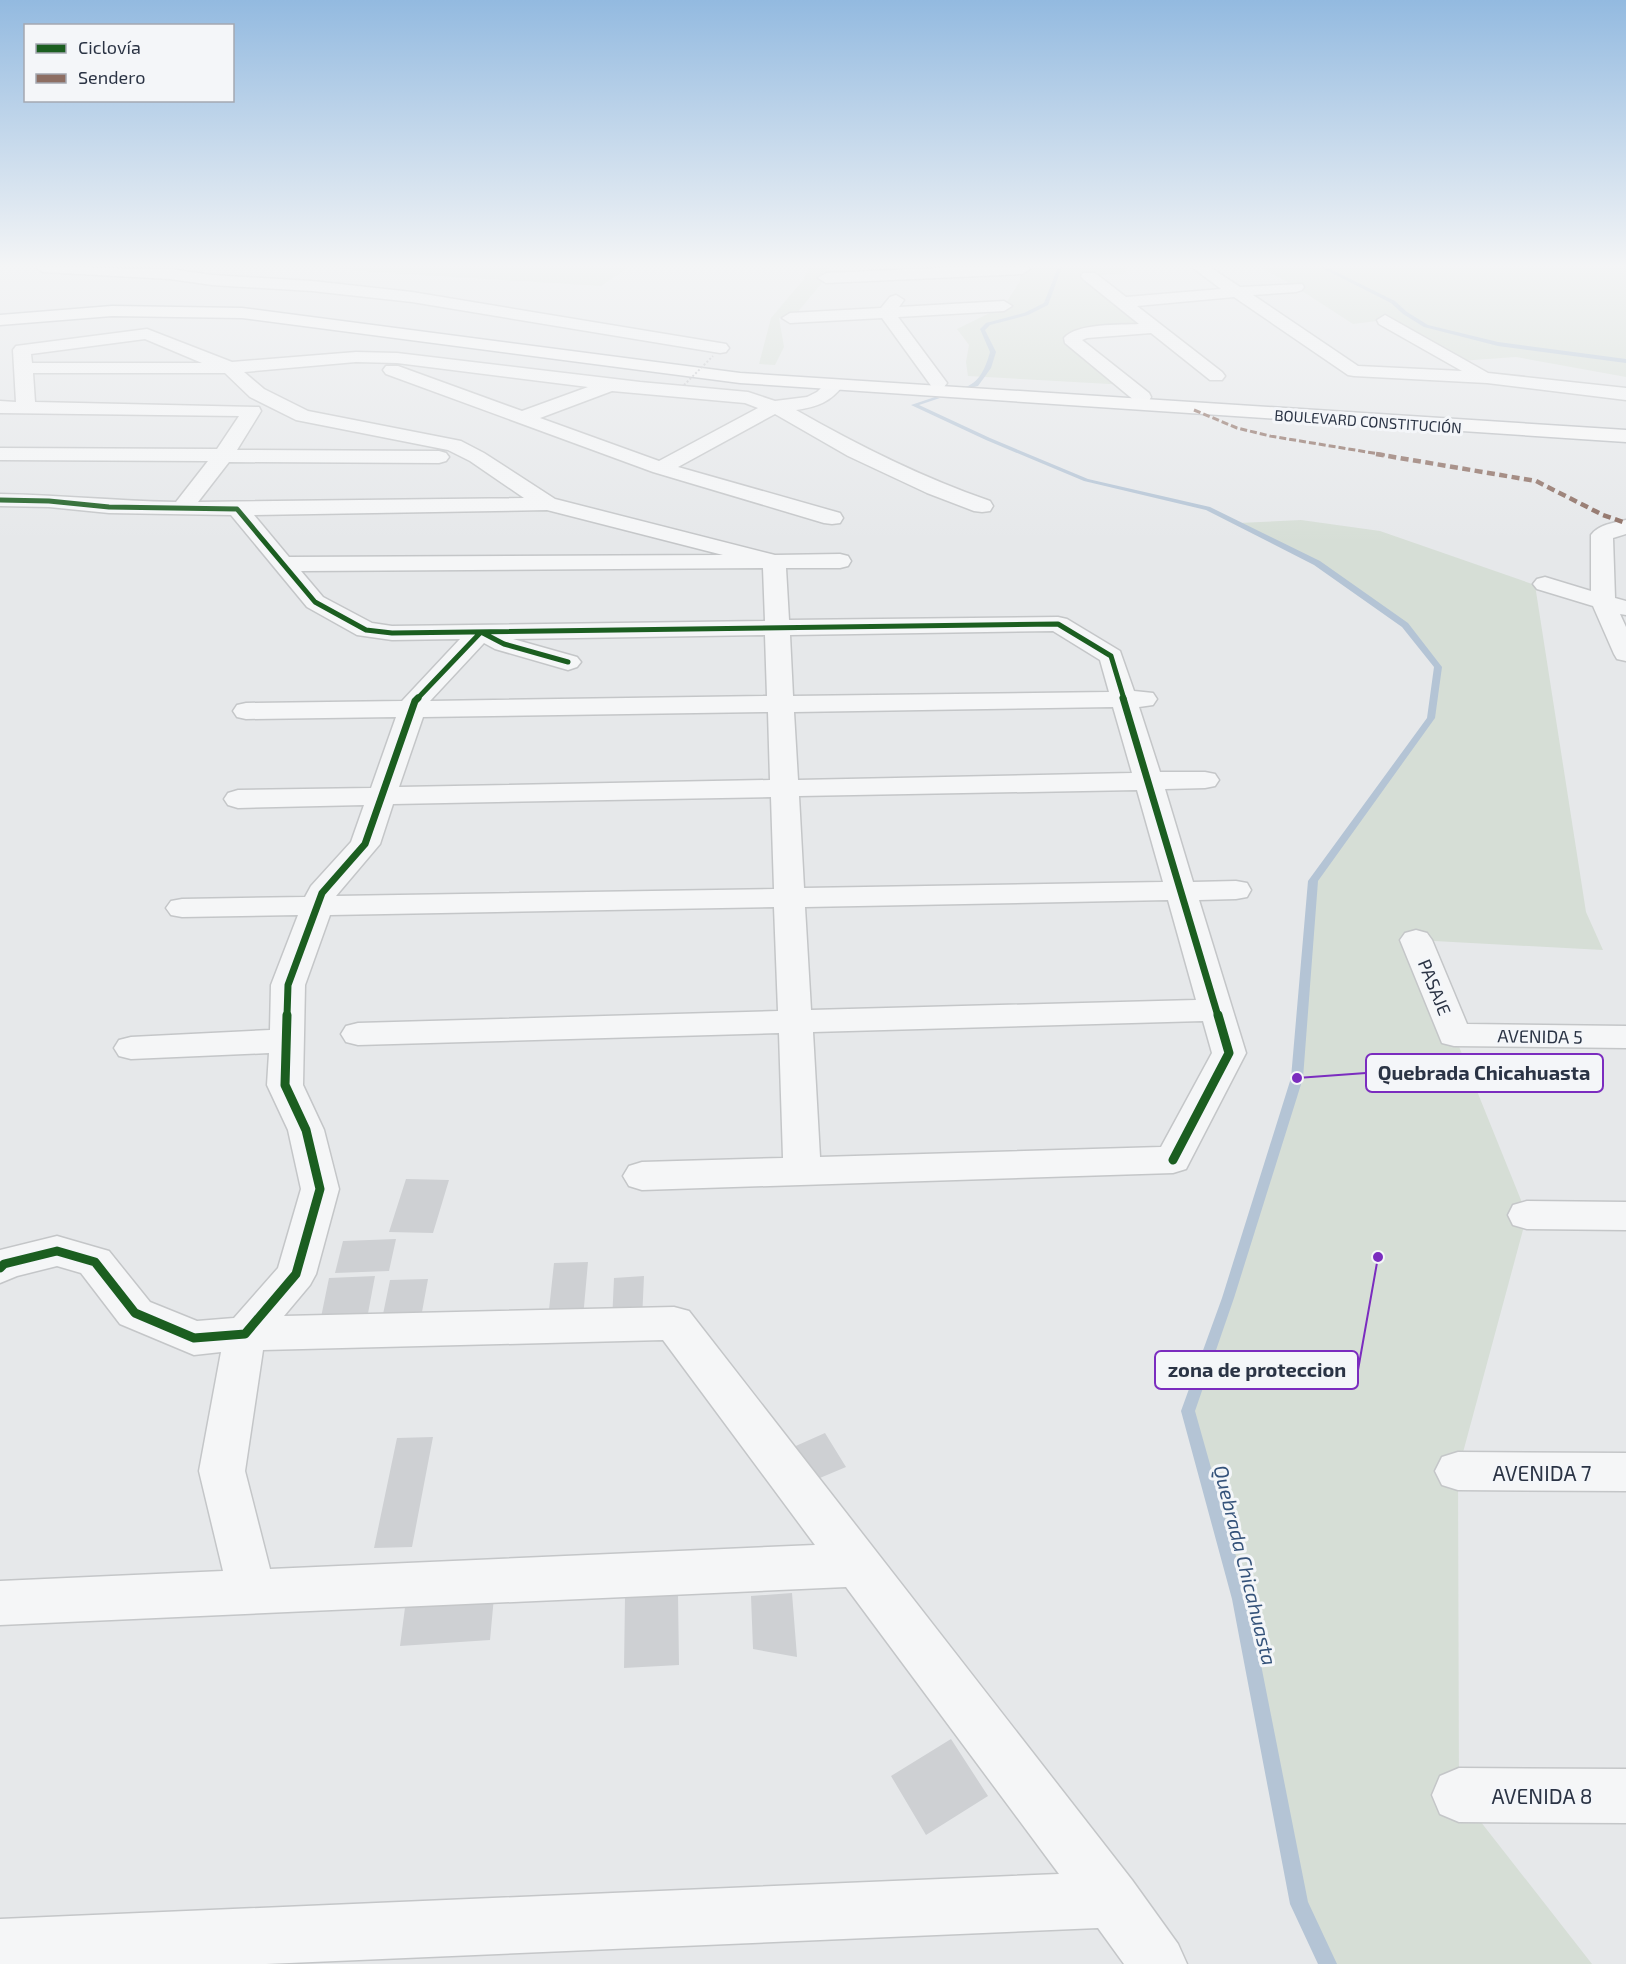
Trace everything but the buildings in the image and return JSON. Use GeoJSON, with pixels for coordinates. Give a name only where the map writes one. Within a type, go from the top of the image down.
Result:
{"type":"FeatureCollection","features":[{"type":"Feature","properties":{"kind":"highway","name":"BOULEVARD CONSTITUCIÓN"},"geometry":{"type":"LineString","coordinates":[[581,359],[740,378],[1626,436]]}},
{"type":"Feature","properties":{"kind":"highway","name":"BOULEVARD CONSTITUCIÓN"},"geometry":{"type":"LineString","coordinates":[[645,359],[734,368],[938,383],[1626,428]]}},
{"type":"Feature","properties":{"kind":"street"},"geometry":{"type":"LineString","coordinates":[[22,359],[26,408]]}},
{"type":"Feature","properties":{"kind":"street"},"geometry":{"type":"LineString","coordinates":[[205,359],[230,369],[257,393],[303,416],[454,445],[477,457],[547,504]]}},
{"type":"Feature","properties":{"kind":"street"},"geometry":{"type":"LineString","coordinates":[[23,368],[230,369],[339,359]]}},
{"type":"Feature","properties":{"kind":"street"},"geometry":{"type":"LineString","coordinates":[[360,359],[660,468],[832,518]]}},
{"type":"Feature","properties":{"kind":"street"},"geometry":{"type":"LineString","coordinates":[[402,359],[748,398],[775,407],[855,452],[934,489],[982,506]]}},
{"type":"Feature","properties":{"kind":"street"},"geometry":{"type":"LineString","coordinates":[[920,359],[938,383]]}},
{"type":"Feature","properties":{"kind":"street"},"geometry":{"type":"LineString","coordinates":[[1094,359],[1142,397]]}},
{"type":"Feature","properties":{"kind":"street"},"geometry":{"type":"LineString","coordinates":[[1194,359],[1216,376]]}},
{"type":"Feature","properties":{"kind":"street"},"geometry":{"type":"LineString","coordinates":[[1336,359],[1354,371],[1487,378],[1626,394]]}},
{"type":"Feature","properties":{"kind":"street"},"geometry":{"type":"LineString","coordinates":[[1453,359],[1487,378]]}},
{"type":"Feature","properties":{"kind":"street"},"geometry":{"type":"LineString","coordinates":[[521,418],[612,384]]}},
{"type":"Feature","properties":{"kind":"street"},"geometry":{"type":"LineString","coordinates":[[660,468],[775,407],[811,402],[824,396],[835,384]]}},
{"type":"Feature","properties":{"kind":"street"},"geometry":{"type":"LineString","coordinates":[[0,407],[295,412]]}},
{"type":"Feature","properties":{"kind":"street"},"geometry":{"type":"LineString","coordinates":[[182,508],[222,457],[252,411]]}},
{"type":"Feature","properties":{"kind":"street"},"geometry":{"type":"LineString","coordinates":[[0,454],[477,457]]}},
{"type":"Feature","properties":{"kind":"street"},"geometry":{"type":"LineString","coordinates":[[0,500],[49,501],[109,507],[237,509],[547,504],[774,561]]}},
{"type":"Feature","properties":{"kind":"street"},"geometry":{"type":"LineString","coordinates":[[237,509],[315,602],[366,630],[393,633],[1058,624],[1111,656],[1135,699],[1148,781],[1229,1053],[1173,1160],[642,1176]]}},
{"type":"Feature","properties":{"kind":"street"},"geometry":{"type":"LineString","coordinates":[[1619,529],[1602,535],[1626,654]]}},
{"type":"Feature","properties":{"kind":"street"},"geometry":{"type":"LineString","coordinates":[[774,561],[802,1171]]}},
{"type":"Feature","properties":{"kind":"street"},"geometry":{"type":"LineString","coordinates":[[281,564],[840,561]]}},
{"type":"Feature","properties":{"kind":"street"},"geometry":{"type":"LineString","coordinates":[[1545,584],[1615,605]]}},
{"type":"Feature","properties":{"kind":"street"},"geometry":{"type":"LineString","coordinates":[[482,632],[504,644],[568,662]]}},
{"type":"Feature","properties":{"kind":"street"},"geometry":{"type":"LineString","coordinates":[[252,1592],[222,1471],[245,1334],[296,1274],[320,1189],[306,1130],[285,1085],[288,985],[322,893],[365,844],[415,702],[482,632]]}},
{"type":"Feature","properties":{"kind":"street"},"geometry":{"type":"LineString","coordinates":[[246,711],[1135,699]]}},
{"type":"Feature","properties":{"kind":"street"},"geometry":{"type":"LineString","coordinates":[[238,799],[1205,780]]}},
{"type":"Feature","properties":{"kind":"street"},"geometry":{"type":"LineString","coordinates":[[182,908],[1236,890]]}},
{"type":"Feature","properties":{"kind":"street","name":"PASAJE"},"geometry":{"type":"LineString","coordinates":[[1416,940],[1454,1035]]}},
{"type":"Feature","properties":{"kind":"street"},"geometry":{"type":"LineString","coordinates":[[358,1035],[1216,1010]]}},
{"type":"Feature","properties":{"kind":"street","name":"AVENIDA 5"},"geometry":{"type":"LineString","coordinates":[[1454,1035],[1626,1037]]}},
{"type":"Feature","properties":{"kind":"street"},"geometry":{"type":"LineString","coordinates":[[130,1048],[286,1041]]}},
{"type":"Feature","properties":{"kind":"street"},"geometry":{"type":"LineString","coordinates":[[1527,1215],[1626,1216]]}},
{"type":"Feature","properties":{"kind":"street"},"geometry":{"type":"LineString","coordinates":[[0,1268],[4,1264],[57,1251],[95,1262],[135,1313],[194,1338],[245,1334],[674,1323],[1112,1899],[1158,1964]]}},
{"type":"Feature","properties":{"kind":"street","name":"AVENIDA 7"},"geometry":{"type":"LineString","coordinates":[[1458,1471],[1626,1472]]}},
{"type":"Feature","properties":{"kind":"street"},"geometry":{"type":"LineString","coordinates":[[0,1603],[857,1565]]}},
{"type":"Feature","properties":{"kind":"street","name":"AVENIDA 8"},"geometry":{"type":"LineString","coordinates":[[1459,1795],[1626,1796]]}},
{"type":"Feature","properties":{"kind":"street"},"geometry":{"type":"LineString","coordinates":[[0,1947],[1112,1899]]}},
{"type":"Feature","properties":{"kind":"path"},"geometry":{"type":"LineString","coordinates":[[684,386],[711,359]]}},
{"type":"Feature","properties":{"kind":"shaded area"},"geometry":{"type":"Polygon","coordinates":[[[760,359],[778,359],[775,365],[759,364],[760,359]]]}},
{"type":"Feature","properties":{"kind":"shaded area"},"geometry":{"type":"Polygon","coordinates":[[[967,359],[1097,359],[1127,385],[968,376],[967,359]]]}},
{"type":"Feature","properties":{"kind":"shaded area"},"geometry":{"type":"Polygon","coordinates":[[[1455,359],[1492,359],[1459,361],[1455,359]]]}},
{"type":"Feature","properties":{"kind":"shaded area"},"geometry":{"type":"Polygon","coordinates":[[[1525,359],[1603,359],[1626,362],[1626,377],[1525,359]]]}},
{"type":"Feature","properties":{"kind":"shaded area"},"geometry":{"type":"Polygon","coordinates":[[[1301,520],[1380,531],[1535,585],[1586,912],[1603,950],[1416,940],[1527,1215],[1458,1471],[1459,1794],[1592,1964],[1328,1964],[1299,1904],[1240,1599],[1188,1411],[1228,1298],[1297,1078],[1313,881],[1431,718],[1438,667],[1405,625],[1317,563],[1238,523],[1301,520]]]}},
{"type":"Feature","properties":{"kind":"waterway","name":"Quebrada Chicahuasta"},"geometry":{"type":"LineString","coordinates":[[968,388],[976,385],[988,368],[991,359]]}},
{"type":"Feature","properties":{"kind":"waterway"},"geometry":{"type":"LineString","coordinates":[[1608,359],[1626,361]]}},
{"type":"Feature","properties":{"kind":"waterway","name":"Quebrada Chicahuasta"},"geometry":{"type":"LineString","coordinates":[[937,398],[914,405],[1086,480],[1208,508],[1317,563],[1405,625],[1438,667],[1431,718],[1313,881],[1297,1078],[1228,1298],[1188,1411],[1240,1599],[1299,1904],[1328,1964]]}},
{"type":"Feature","properties":{"kind":"marked path"},"geometry":{"type":"LineString","coordinates":[[1194,410],[1237,428],[1270,436],[1536,481],[1591,510],[1626,523]]}},
{"type":"Feature","properties":{"kind":"cycle path"},"geometry":{"type":"LineString","coordinates":[[0,500],[49,501],[109,507],[237,509],[315,602],[366,630],[392,633],[1058,624],[1111,656],[1229,1053],[1173,1160]]}},
{"type":"Feature","properties":{"kind":"cycle path"},"geometry":{"type":"LineString","coordinates":[[0,1268],[4,1264],[57,1251],[95,1262],[135,1313],[194,1338],[245,1334],[296,1274],[320,1189],[306,1130],[285,1085],[288,985],[322,893],[365,844],[415,701],[481,632],[504,644],[568,662]]}},
{"type":"Feature","properties":{"kind":"place","name":"Quebrada Chicahuasta"},"geometry":{"type":"Point","coordinates":[1297,1078]}},
{"type":"Feature","properties":{"kind":"place","name":"zona de proteccion"},"geometry":{"type":"Point","coordinates":[1378,1257]}}]}
